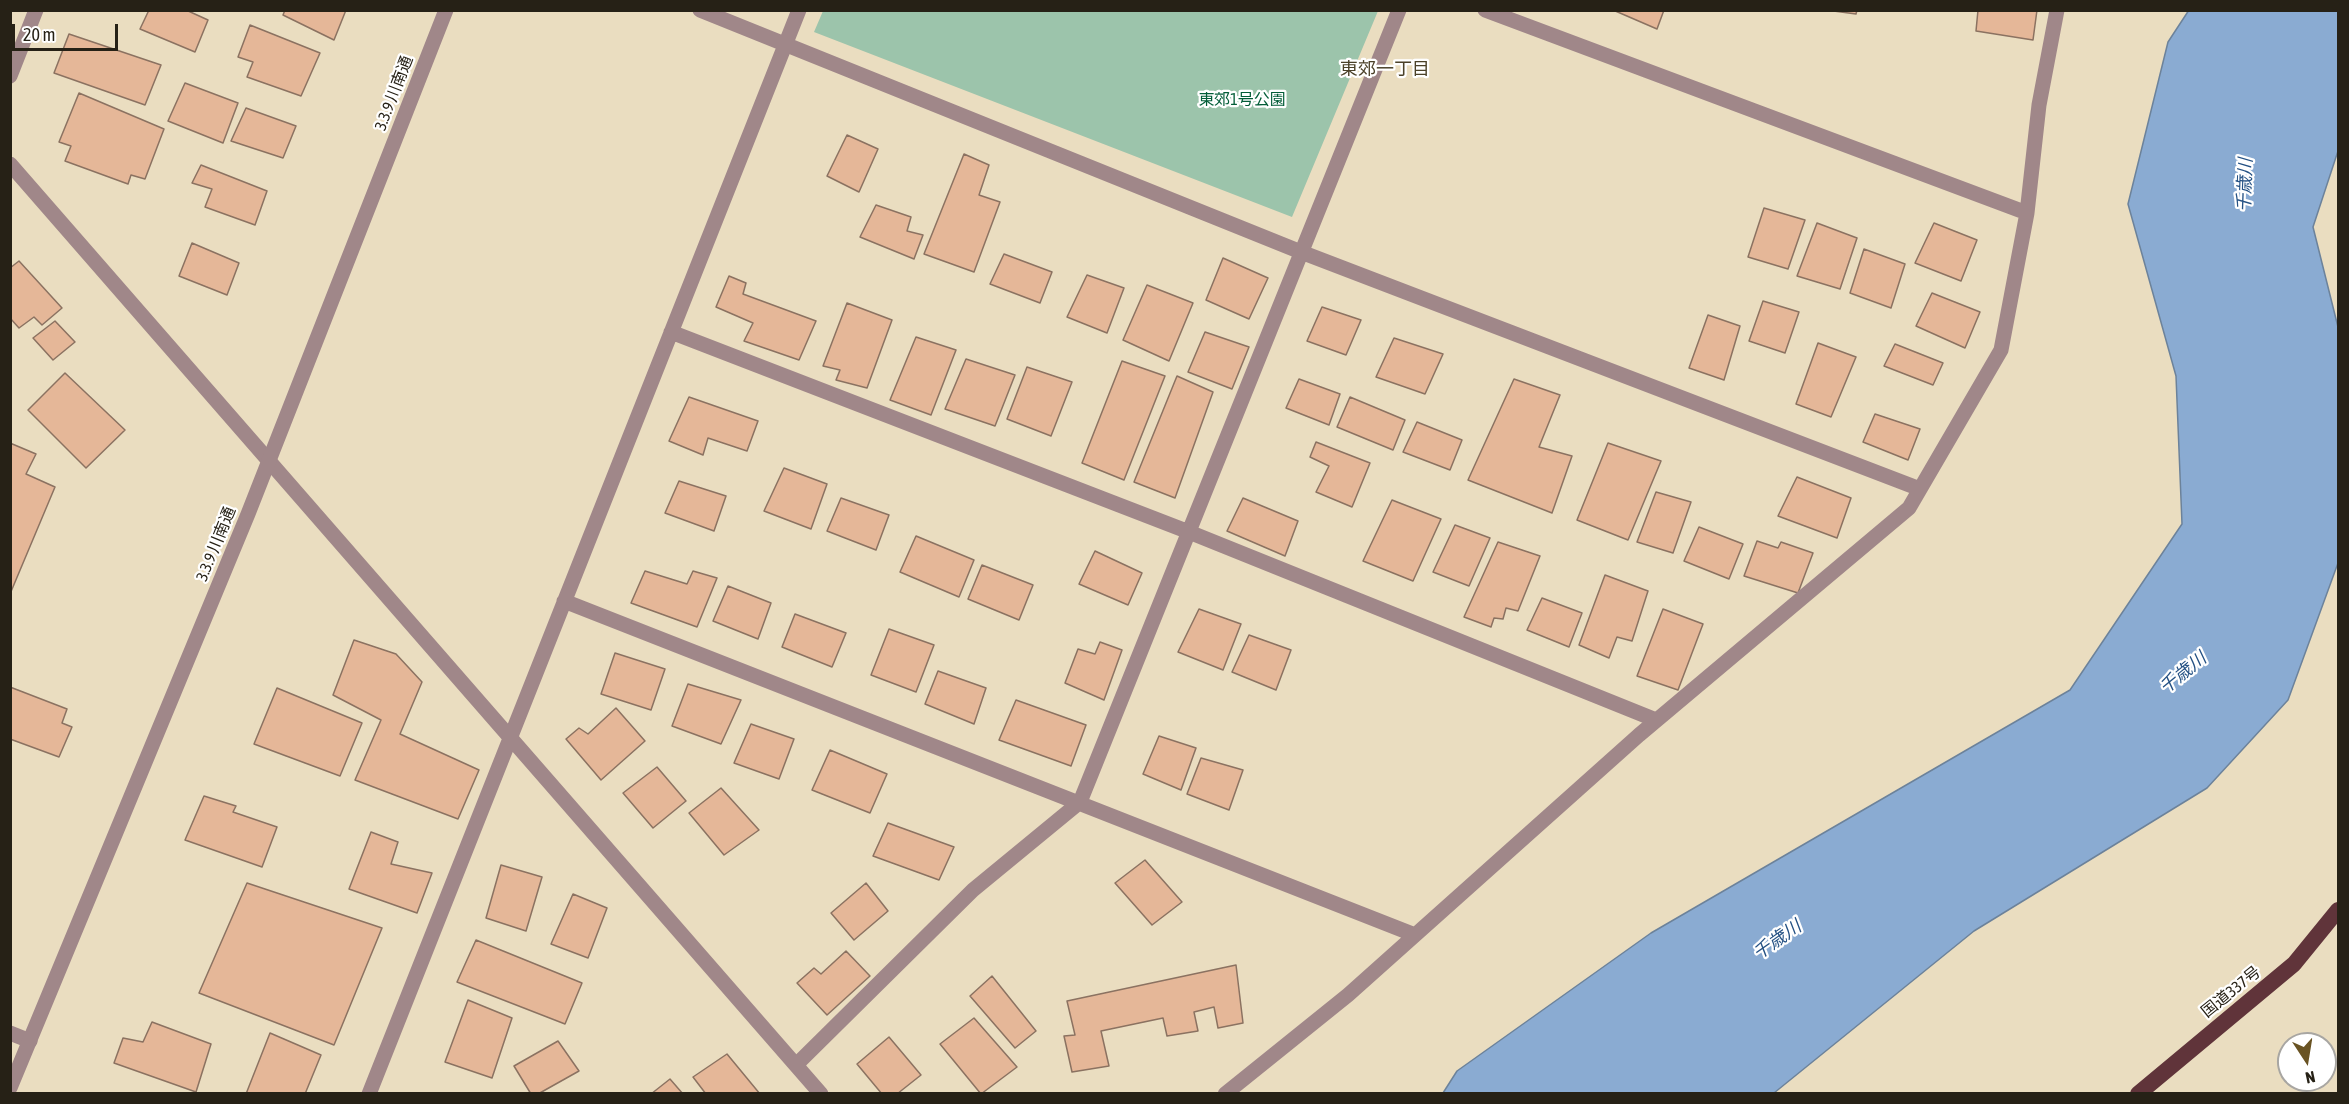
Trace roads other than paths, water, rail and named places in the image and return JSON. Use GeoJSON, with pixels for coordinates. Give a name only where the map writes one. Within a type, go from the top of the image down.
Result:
{"type":"FeatureCollection","features":[{"type":"Feature","properties":{"kind":"highway","name":"国道337号"},"geometry":{"type":"LineString","coordinates":[[2138,1094],[2294,964],[2338,910]]}},
{"type":"Feature","properties":{"kind":"street"},"geometry":{"type":"LineString","coordinates":[[10,76],[36,10]]}},
{"type":"Feature","properties":{"kind":"street","name":"3.3.9 川南通"},"geometry":{"type":"LineString","coordinates":[[10,1088],[269,462],[446,10]]}},
{"type":"Feature","properties":{"kind":"street"},"geometry":{"type":"LineString","coordinates":[[700,10],[1301,252],[1920,489]]}},
{"type":"Feature","properties":{"kind":"street"},"geometry":{"type":"LineString","coordinates":[[369,1094],[799,10]]}},
{"type":"Feature","properties":{"kind":"street"},"geometry":{"type":"LineString","coordinates":[[796,1065],[974,890],[1080,802],[1399,10]]}},
{"type":"Feature","properties":{"kind":"street"},"geometry":{"type":"LineString","coordinates":[[1485,10],[2027,213]]}},
{"type":"Feature","properties":{"kind":"street"},"geometry":{"type":"LineString","coordinates":[[1225,1094],[1348,994],[1656,720],[1909,508],[2001,350],[2027,213],[2039,105],[2057,10]]}},
{"type":"Feature","properties":{"kind":"street"},"geometry":{"type":"LineString","coordinates":[[10,164],[821,1094]]}},
{"type":"Feature","properties":{"kind":"street"},"geometry":{"type":"LineString","coordinates":[[671,332],[1189,532],[1656,720]]}},
{"type":"Feature","properties":{"kind":"street"},"geometry":{"type":"LineString","coordinates":[[564,601],[1415,935]]}},
{"type":"Feature","properties":{"kind":"street"},"geometry":{"type":"LineString","coordinates":[[10,1033],[30,1041]]}},
{"type":"Feature","properties":{"kind":"water","name":"千歳川"},"geometry":{"type":"Polygon","coordinates":[[[2189,10],[2338,11],[2338,151],[2313,227],[2338,327],[2338,563],[2288,700],[2207,788],[1974,931],[1774,1093],[1443,1093],[1457,1071],[1651,933],[2070,690],[2182,524],[2176,376],[2128,204],[2168,42],[2189,10]]]}},
{"type":"Feature","properties":{"kind":"district","name":"東郊一丁目"},"geometry":{"type":"Point","coordinates":[1385,69]}},
{"type":"Feature","properties":{"kind":"park label","name":"東郊1号公園"},"geometry":{"type":"Point","coordinates":[1242,100]}}]}
